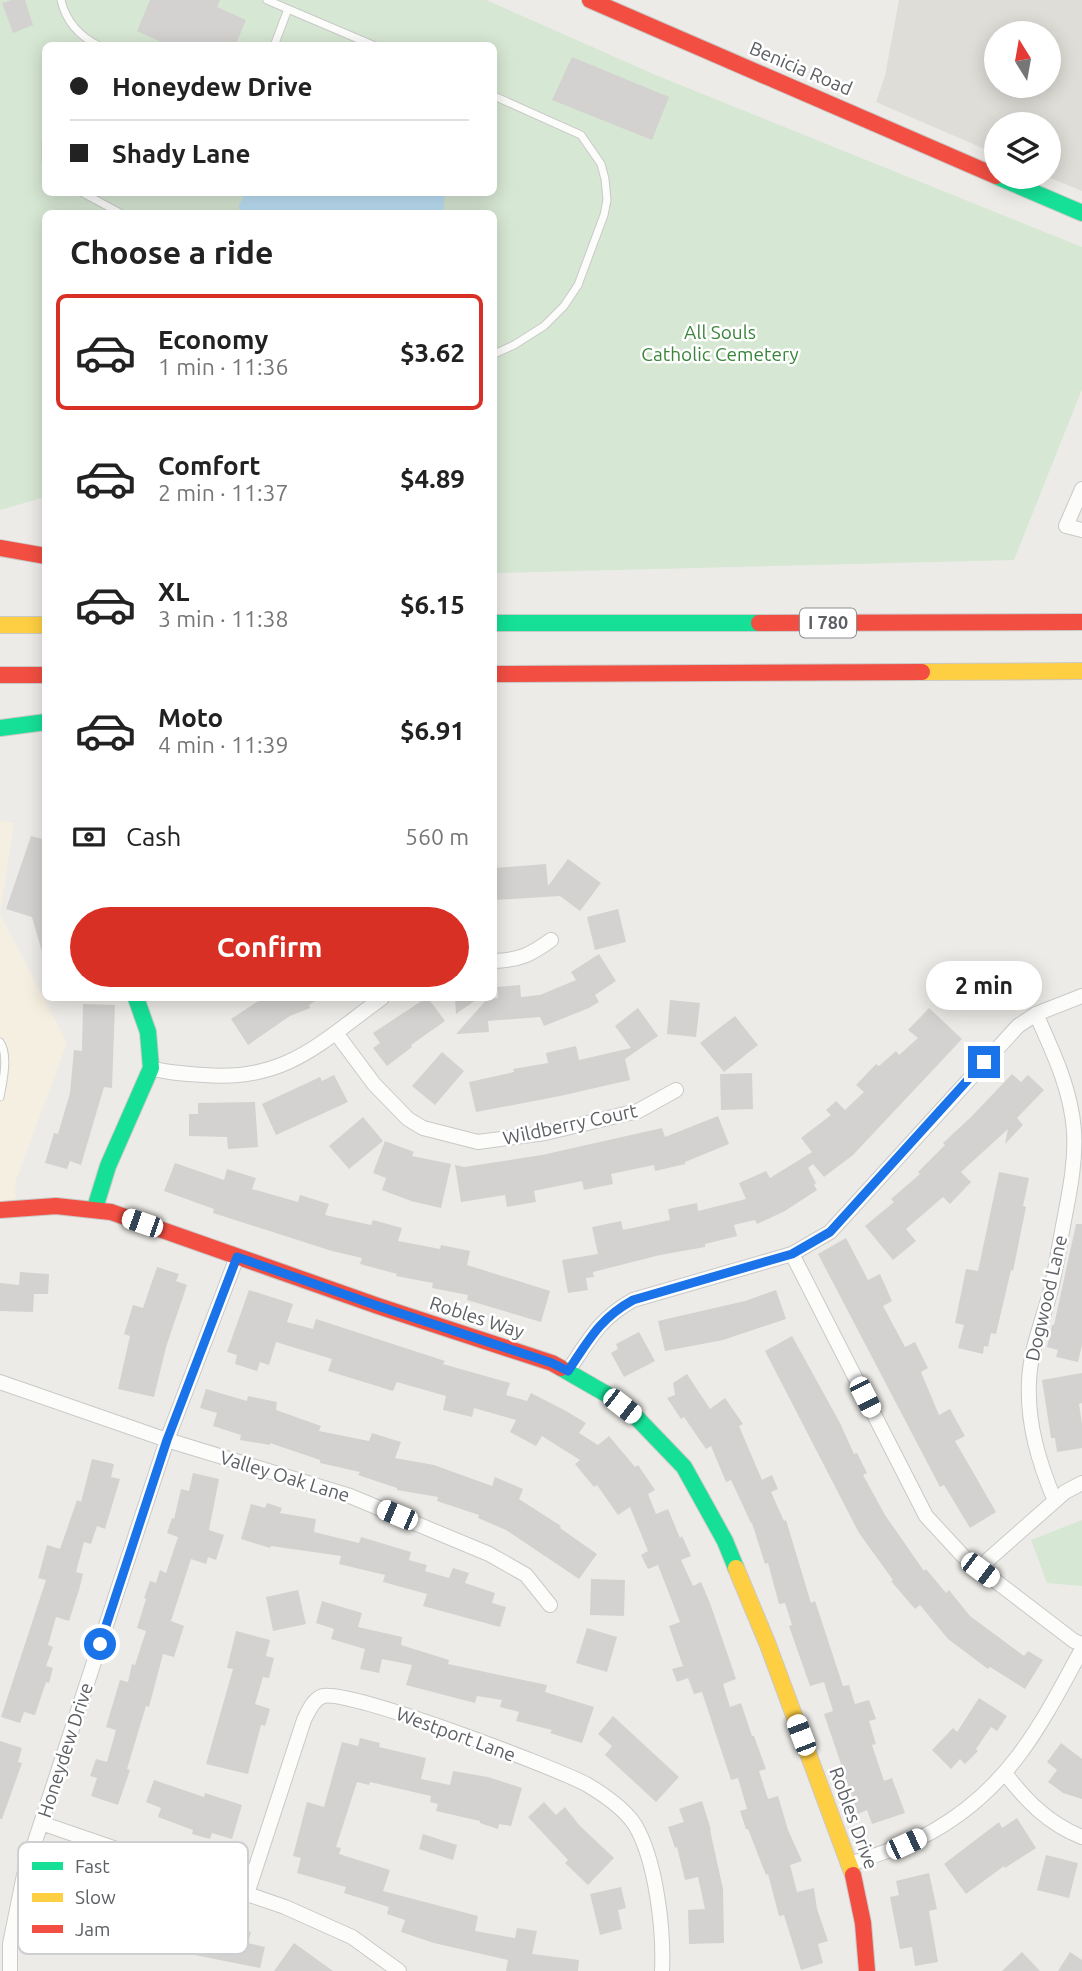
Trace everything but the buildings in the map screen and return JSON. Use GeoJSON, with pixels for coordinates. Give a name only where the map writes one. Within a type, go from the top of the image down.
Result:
{"type":"FeatureCollection","features":[{"type":"Feature","properties":{"kind":"main road","name":"Benicia Road"},"geometry":{"type":"LineString","coordinates":[[590,0],[984,170]]}},
{"type":"Feature","properties":{"kind":"main road","name":"Benicia Road"},"geometry":{"type":"LineString","coordinates":[[1027,189],[1082,213]]}},
{"type":"Feature","properties":{"kind":"main road"},"geometry":{"type":"LineString","coordinates":[[0,548],[42,555]]}},
{"type":"Feature","properties":{"kind":"main road"},"geometry":{"type":"LineString","coordinates":[[497,607],[536,610],[574,623]]}},
{"type":"Feature","properties":{"kind":"main road","name":"I 780"},"geometry":{"type":"LineString","coordinates":[[497,623],[1082,622]]}},
{"type":"Feature","properties":{"kind":"main road"},"geometry":{"type":"LineString","coordinates":[[0,625],[42,625]]}},
{"type":"Feature","properties":{"kind":"main road"},"geometry":{"type":"LineString","coordinates":[[497,674],[1082,671]]}},
{"type":"Feature","properties":{"kind":"main road"},"geometry":{"type":"LineString","coordinates":[[497,687],[603,673]]}},
{"type":"Feature","properties":{"kind":"main road"},"geometry":{"type":"LineString","coordinates":[[0,676],[42,675]]}},
{"type":"Feature","properties":{"kind":"main road"},"geometry":{"type":"LineString","coordinates":[[0,728],[42,723]]}},
{"type":"Feature","properties":{"kind":"main road"},"geometry":{"type":"LineString","coordinates":[[95,1208],[108,1166],[150,1068],[151,1051],[143,1012],[138,1001]]}},
{"type":"Feature","properties":{"kind":"main road","name":"Robles Way"},"geometry":{"type":"LineString","coordinates":[[0,1210],[51,1204],[95,1208],[552,1363],[608,1395],[636,1417],[684,1467],[725,1541],[782,1684]]}},
{"type":"Feature","properties":{"kind":"main road","name":"Robles Drive"},"geometry":{"type":"LineString","coordinates":[[782,1684],[850,1864],[863,1923],[867,1971]]}},
{"type":"Feature","properties":{"kind":"street"},"geometry":{"type":"LineString","coordinates":[[1082,489],[1066,526],[1082,530]]}},
{"type":"Feature","properties":{"kind":"street"},"geometry":{"type":"LineString","coordinates":[[497,961],[528,956],[551,940]]}},
{"type":"Feature","properties":{"kind":"street"},"geometry":{"type":"LineString","coordinates":[[568,1371],[598,1327],[612,1312],[633,1300],[792,1254],[830,1232],[1018,1026],[1036,1014],[1082,996]]}},
{"type":"Feature","properties":{"kind":"street"},"geometry":{"type":"LineString","coordinates":[[150,1068],[164,1072],[227,1077],[260,1073],[303,1057],[378,1001]]}},
{"type":"Feature","properties":{"kind":"street","name":"Dogwood Lane"},"geometry":{"type":"LineString","coordinates":[[1036,1014],[1058,1065],[1070,1104],[1073,1131],[1073,1170],[1051,1287],[1032,1355],[1029,1381],[1030,1415],[1039,1463],[1055,1501]]}},
{"type":"Feature","properties":{"kind":"street","name":"Wildberry Court"},"geometry":{"type":"LineString","coordinates":[[336,1033],[374,1084],[408,1119],[423,1128],[478,1142],[545,1133],[638,1111],[676,1090]]}},
{"type":"Feature","properties":{"kind":"street"},"geometry":{"type":"LineString","coordinates":[[792,1254],[926,1516],[963,1556],[1082,1646],[1023,1752],[974,1804],[934,1830],[906,1844],[850,1864]]}},
{"type":"Feature","properties":{"kind":"street","name":"Honeydew Drive"},"geometry":{"type":"LineString","coordinates":[[35,1842],[167,1440],[237,1257]]}},
{"type":"Feature","properties":{"kind":"street","name":"Valley Oak Lane"},"geometry":{"type":"LineString","coordinates":[[0,1382],[167,1440],[350,1496],[489,1553],[526,1575],[550,1605]]}},
{"type":"Feature","properties":{"kind":"street"},"geometry":{"type":"LineString","coordinates":[[980,1570],[1055,1501],[1082,1483]]}},
{"type":"Feature","properties":{"kind":"street","name":"Westport Lane"},"geometry":{"type":"LineString","coordinates":[[248,1891],[304,1720],[314,1702],[321,1696],[332,1695],[388,1709],[548,1768],[586,1785],[612,1801],[634,1824],[656,1885],[662,1971]]}},
{"type":"Feature","properties":{"kind":"street"},"geometry":{"type":"LineString","coordinates":[[1005,1773],[1026,1800],[1045,1817],[1082,1837]]}},
{"type":"Feature","properties":{"kind":"street"},"geometry":{"type":"LineString","coordinates":[[41,1823],[96,1842]]}},
{"type":"Feature","properties":{"kind":"street"},"geometry":{"type":"LineString","coordinates":[[248,1894],[285,1907],[352,1937],[399,1971]]}},
{"type":"Feature","properties":{"kind":"street","name":"Honeydew Drive"},"geometry":{"type":"LineString","coordinates":[[10,1971],[10,1944],[18,1905]]}},
{"type":"Feature","properties":{"kind":"lane"},"geometry":{"type":"LineString","coordinates":[[61,0],[71,25],[86,42]]}},
{"type":"Feature","properties":{"kind":"lane"},"geometry":{"type":"LineString","coordinates":[[267,0],[366,42]]}},
{"type":"Feature","properties":{"kind":"lane"},"geometry":{"type":"LineString","coordinates":[[276,42],[288,9]]}},
{"type":"Feature","properties":{"kind":"lane"},"geometry":{"type":"LineString","coordinates":[[497,97],[580,135],[601,164],[606,179],[607,200],[583,274],[564,306],[544,326],[497,353]]}},
{"type":"Feature","properties":{"kind":"lane"},"geometry":{"type":"LineString","coordinates":[[88,196],[115,210]]}},
{"type":"Feature","properties":{"kind":"lane"},"geometry":{"type":"LineString","coordinates":[[0,1042],[4,1047],[0,1097]]}},
{"type":"Feature","properties":{"kind":"shaded area"},"geometry":{"type":"Polygon","coordinates":[[[899,0],[1082,0],[1082,191],[1061,182],[1061,112],[984,112],[984,149],[876,102],[885,76],[899,0]]]}},
{"type":"Feature","properties":{"kind":"shaded area"},"geometry":{"type":"Polygon","coordinates":[[[0,821],[14,823],[0,914],[0,821]]]}},
{"type":"Feature","properties":{"kind":"shaded area"},"geometry":{"type":"Polygon","coordinates":[[[0,914],[42,995],[42,1001],[45,1001],[67,1043],[15,1183],[16,1199],[0,1202],[0,914]]]}},
{"type":"Feature","properties":{"kind":"green space","name":"All Souls Catholic Cemetery"},"geometry":{"type":"Polygon","coordinates":[[[0,0],[486,0],[658,76],[1082,247],[1082,389],[1014,560],[497,573],[497,210],[42,210],[42,498],[0,510],[0,0]]]}},
{"type":"Feature","properties":{"kind":"green space"},"geometry":{"type":"Polygon","coordinates":[[[1082,1520],[1082,1586],[1047,1583],[1031,1540],[1082,1520]]]}},
{"type":"Feature","properties":{"kind":"water"},"geometry":{"type":"Polygon","coordinates":[[[244,196],[445,196],[443,210],[240,210],[244,196]]]}},
{"type":"Feature","properties":{"kind":"traffic: fast"},"geometry":{"type":"LineString","coordinates":[[1026,189],[1082,213]]}},
{"type":"Feature","properties":{"kind":"traffic: fast"},"geometry":{"type":"LineString","coordinates":[[497,623],[759,623]]}},
{"type":"Feature","properties":{"kind":"traffic: fast"},"geometry":{"type":"LineString","coordinates":[[0,728],[42,723]]}},
{"type":"Feature","properties":{"kind":"traffic: fast"},"geometry":{"type":"LineString","coordinates":[[95,1208],[108,1166],[151,1068],[148,1032],[137,1001]]}},
{"type":"Feature","properties":{"kind":"traffic: fast"},"geometry":{"type":"LineString","coordinates":[[561,1368],[608,1395],[636,1417],[684,1467],[725,1541],[736,1568]]}},
{"type":"Feature","properties":{"kind":"traffic: slow"},"geometry":{"type":"LineString","coordinates":[[0,625],[42,625]]}},
{"type":"Feature","properties":{"kind":"traffic: slow"},"geometry":{"type":"LineString","coordinates":[[922,672],[1082,671]]}},
{"type":"Feature","properties":{"kind":"traffic: slow"},"geometry":{"type":"LineString","coordinates":[[736,1568],[768,1645],[853,1875]]}},
{"type":"Feature","properties":{"kind":"traffic: jam"},"geometry":{"type":"LineString","coordinates":[[590,0],[984,171]]}},
{"type":"Feature","properties":{"kind":"traffic: jam"},"geometry":{"type":"LineString","coordinates":[[0,548],[42,555]]}},
{"type":"Feature","properties":{"kind":"traffic: jam"},"geometry":{"type":"LineString","coordinates":[[759,623],[1082,622]]}},
{"type":"Feature","properties":{"kind":"traffic: jam"},"geometry":{"type":"LineString","coordinates":[[497,674],[922,672]]}},
{"type":"Feature","properties":{"kind":"traffic: jam"},"geometry":{"type":"LineString","coordinates":[[0,675],[42,675]]}},
{"type":"Feature","properties":{"kind":"traffic: jam"},"geometry":{"type":"LineString","coordinates":[[0,1210],[56,1206],[111,1212],[561,1368]]}},
{"type":"Feature","properties":{"kind":"traffic: jam"},"geometry":{"type":"LineString","coordinates":[[853,1875],[863,1923],[867,1971]]}},
{"type":"Feature","properties":{"kind":"route"},"geometry":{"type":"LineString","coordinates":[[100,1644],[167,1440],[237,1257],[552,1363],[568,1371],[598,1327],[612,1312],[633,1300],[792,1254],[830,1232],[984,1062]]}}]}
